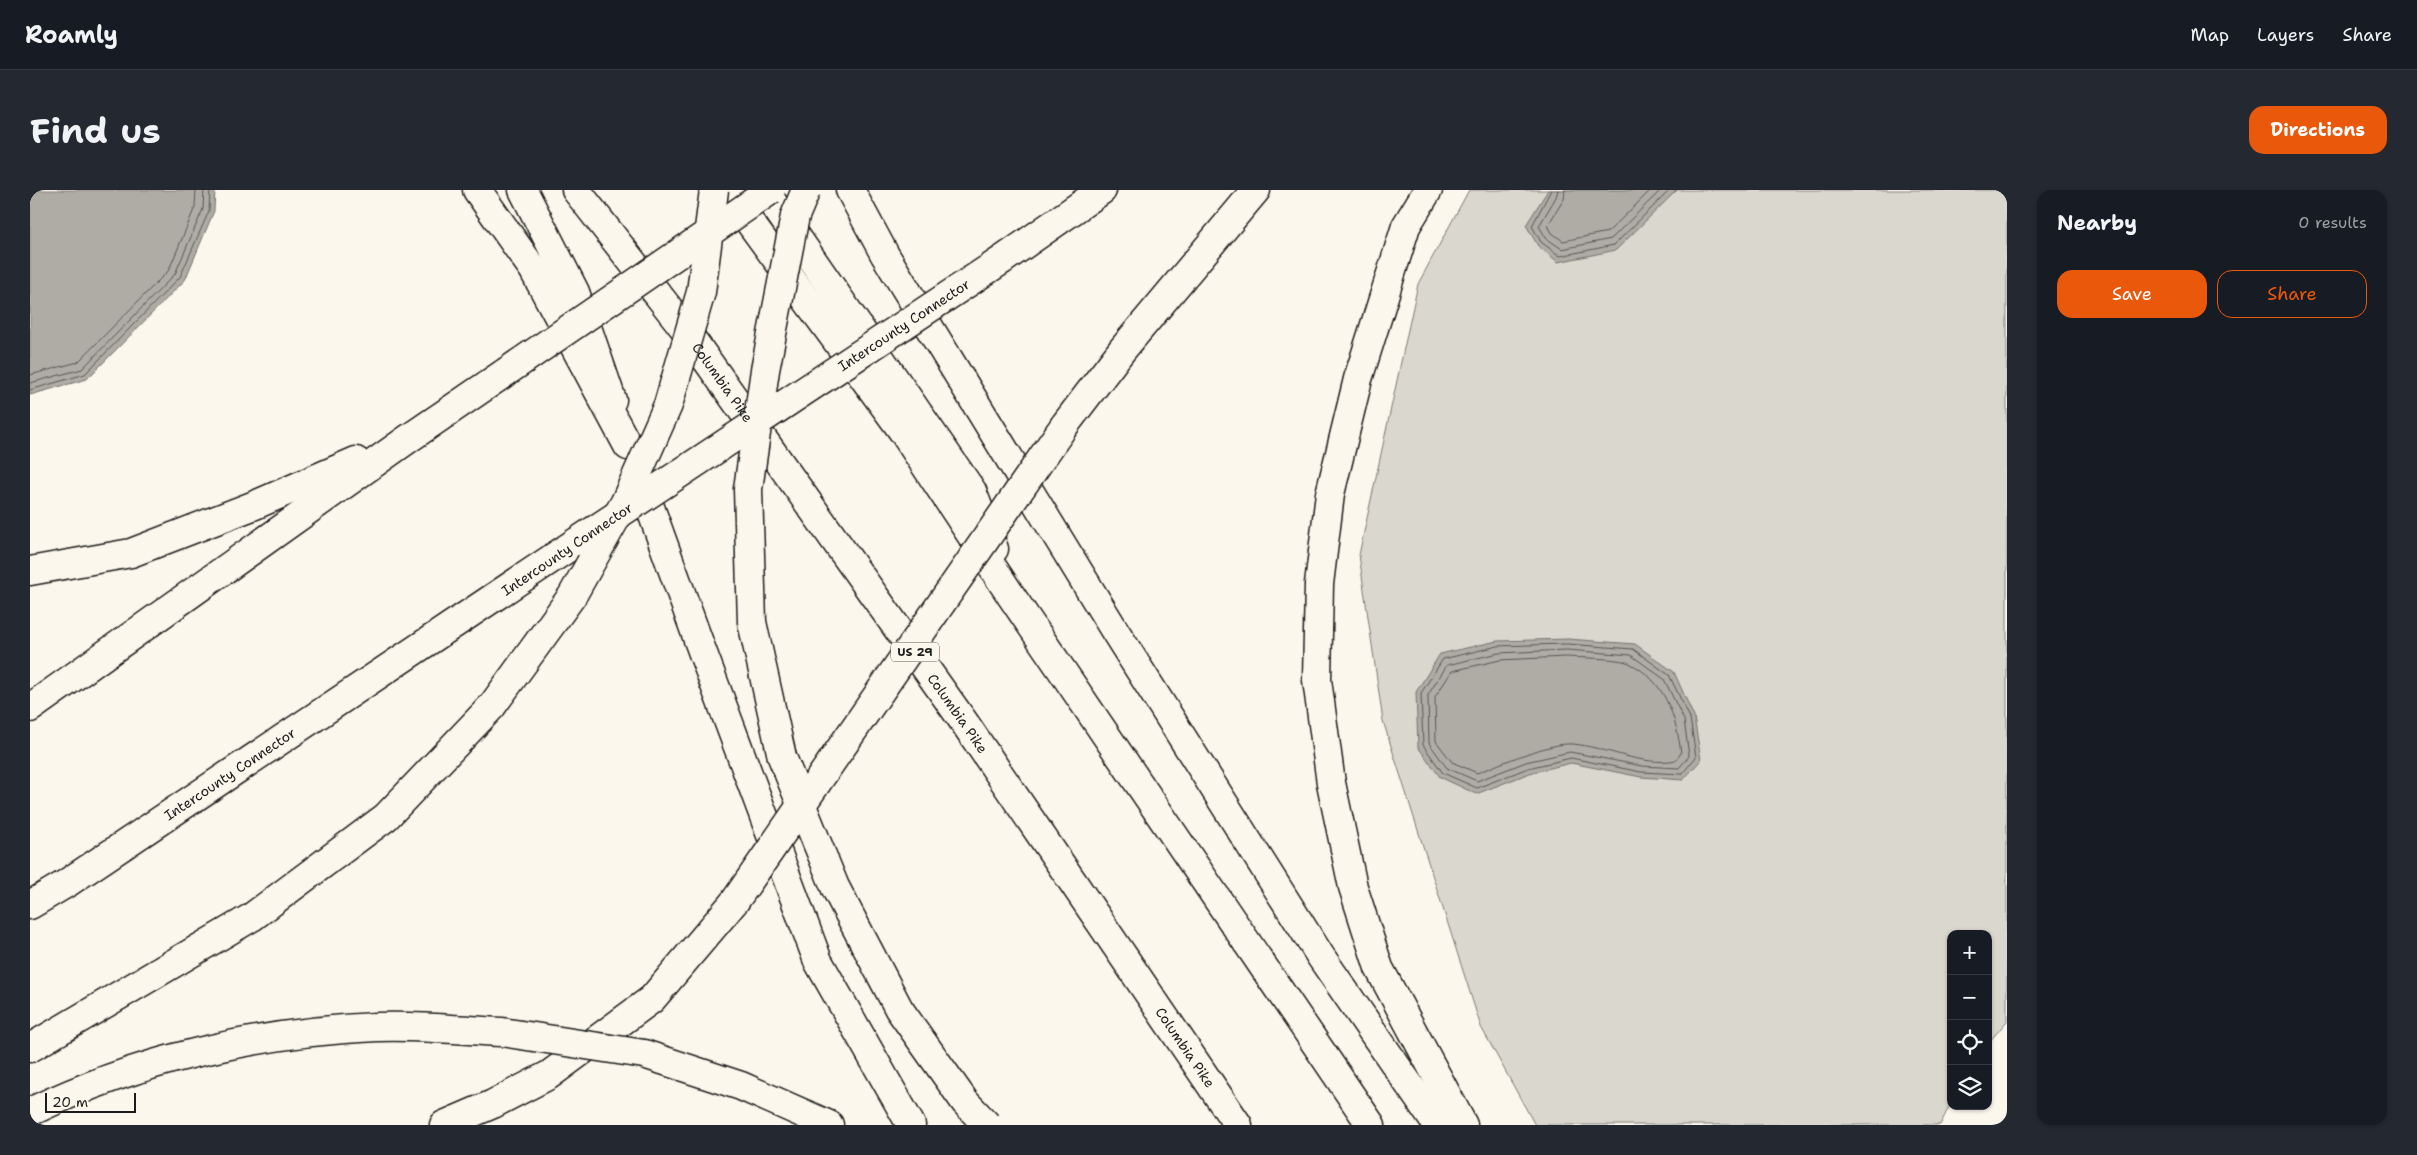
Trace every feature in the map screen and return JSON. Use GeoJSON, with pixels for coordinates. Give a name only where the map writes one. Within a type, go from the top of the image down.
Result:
{"type":"FeatureCollection","features":[{"type":"Feature","properties":{"kind":"highway"},"geometry":{"type":"LineString","coordinates":[[477,190],[533,269],[628,446]]}},
{"type":"Feature","properties":{"kind":"highway"},"geometry":{"type":"LineString","coordinates":[[523,190],[575,292],[700,648],[818,961],[911,1125]]}},
{"type":"Feature","properties":{"kind":"highway","name":"Columbia Pike"},"geometry":{"type":"LineString","coordinates":[[576,190],[684,328],[964,722],[1238,1125]]}},
{"type":"Feature","properties":{"kind":"highway"},"geometry":{"type":"LineString","coordinates":[[30,1048],[252,917],[386,817],[492,706],[572,596],[625,502],[668,404],[701,292],[714,190]]}},
{"type":"Feature","properties":{"kind":"highway"},"geometry":{"type":"LineString","coordinates":[[726,190],[902,430],[1012,597],[1371,1125]]}},
{"type":"Feature","properties":{"kind":"highway"},"geometry":{"type":"LineString","coordinates":[[764,190],[972,491],[1012,597]]}},
{"type":"Feature","properties":{"kind":"highway"},"geometry":{"type":"LineString","coordinates":[[30,708],[408,439],[771,190]]}},
{"type":"Feature","properties":{"kind":"highway"},"geometry":{"type":"LineString","coordinates":[[806,190],[795,216],[765,370],[748,489],[752,622],[782,757],[834,888],[899,1009],[965,1102],[987,1125]]}},
{"type":"Feature","properties":{"kind":"highway"},"geometry":{"type":"LineString","coordinates":[[850,190],[885,255],[1126,648],[1321,957],[1437,1125]]}},
{"type":"Feature","properties":{"kind":"highway","name":"Intercounty Connector"},"geometry":{"type":"LineString","coordinates":[[30,905],[67,883],[1002,260],[1102,190]]}},
{"type":"Feature","properties":{"kind":"highway"},"geometry":{"type":"LineString","coordinates":[[444,1125],[493,1104],[549,1075],[652,999],[735,901],[1064,426],[1122,350],[1256,190]]}},
{"type":"Feature","properties":{"kind":"highway"},"geometry":{"type":"LineString","coordinates":[[1428,190],[1406,226],[1358,379],[1330,494],[1319,584],[1317,680],[1335,802],[1354,887],[1379,968],[1463,1125]]}},
{"type":"Feature","properties":{"kind":"highway"},"geometry":{"type":"LineString","coordinates":[[30,571],[131,553],[255,505],[408,439]]}},
{"type":"Feature","properties":{"kind":"highway"},"geometry":{"type":"LineString","coordinates":[[30,1112],[62,1097],[174,1057],[290,1035],[378,1027],[502,1032],[644,1054],[741,1086],[829,1125]]}},
{"type":"Feature","properties":{"kind":"shaded area"},"geometry":{"type":"Polygon","coordinates":[[[1469,190],[2007,190],[2007,1021],[1992,1038],[1992,930],[1947,930],[1948,1110],[1940,1125],[1535,1125],[1481,1027],[1383,721],[1359,555],[1418,284],[1469,190]]]}},
{"type":"Feature","properties":{"kind":"water"},"geometry":{"type":"Polygon","coordinates":[[[30,190],[215,190],[214,211],[185,280],[87,379],[30,395],[30,190]]]}},
{"type":"Feature","properties":{"kind":"water"},"geometry":{"type":"Polygon","coordinates":[[[1548,190],[1677,190],[1616,250],[1558,262],[1538,246],[1526,225],[1548,190]]]}},
{"type":"Feature","properties":{"kind":"water"},"geometry":{"type":"Polygon","coordinates":[[[1568,639],[1635,644],[1674,672],[1694,717],[1701,760],[1683,780],[1641,777],[1571,763],[1530,773],[1476,794],[1440,777],[1418,747],[1416,692],[1440,654],[1497,641],[1568,639]]]}}]}
